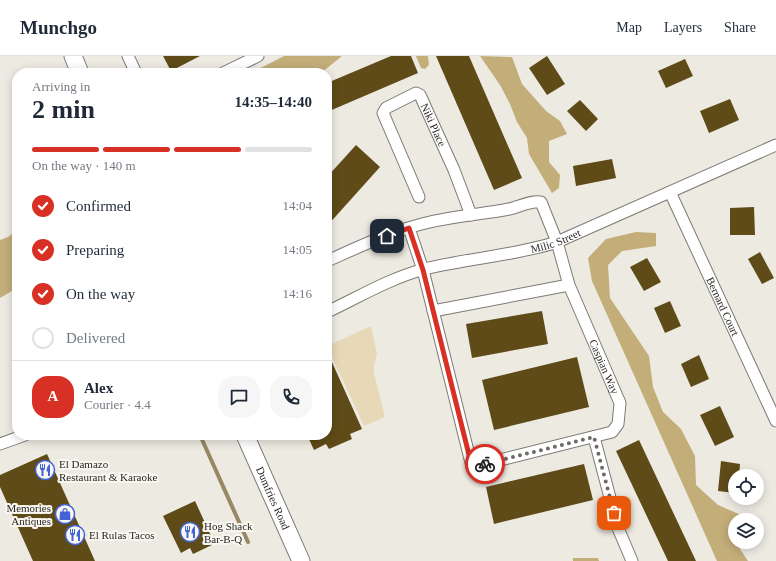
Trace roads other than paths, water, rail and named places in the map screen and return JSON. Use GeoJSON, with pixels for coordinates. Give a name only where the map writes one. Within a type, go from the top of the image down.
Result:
{"type":"FeatureCollection","features":[{"type":"Feature","properties":{"kind":"main road"},"geometry":{"type":"LineString","coordinates":[[72,56],[78,68]]}},
{"type":"Feature","properties":{"kind":"main road","name":"Dumfries Road"},"geometry":{"type":"LineString","coordinates":[[247,440],[301,561]]}},
{"type":"Feature","properties":{"kind":"street"},"geometry":{"type":"LineString","coordinates":[[128,56],[134,68]]}},
{"type":"Feature","properties":{"kind":"street"},"geometry":{"type":"LineString","coordinates":[[233,68],[258,56]]}},
{"type":"Feature","properties":{"kind":"street","name":"Niki Place"},"geometry":{"type":"LineString","coordinates":[[419,197],[383,113],[386,108],[416,93],[420,95],[451,164],[471,214]]}},
{"type":"Feature","properties":{"kind":"street","name":"Milic Street"},"geometry":{"type":"LineString","coordinates":[[332,310],[383,285],[423,270],[470,259],[523,251],[557,242],[776,145]]}},
{"type":"Feature","properties":{"kind":"street","name":"Bernard Court"},"geometry":{"type":"LineString","coordinates":[[670,192],[776,421]]}},
{"type":"Feature","properties":{"kind":"street"},"geometry":{"type":"LineString","coordinates":[[332,259],[409,228],[471,214],[515,208],[537,201],[541,202],[557,242]]}},
{"type":"Feature","properties":{"kind":"street"},"geometry":{"type":"LineString","coordinates":[[409,228],[423,270]]}},
{"type":"Feature","properties":{"kind":"street","name":"Caspian Way"},"geometry":{"type":"LineString","coordinates":[[423,270],[472,467],[612,432],[618,424],[620,403],[569,285],[557,242]]}},
{"type":"Feature","properties":{"kind":"street"},"geometry":{"type":"LineString","coordinates":[[433,311],[569,285]]}},
{"type":"Feature","properties":{"kind":"street"},"geometry":{"type":"LineString","coordinates":[[594,437],[618,528],[632,561]]}},
{"type":"Feature","properties":{"kind":"street"},"geometry":{"type":"LineString","coordinates":[[0,444],[12,440]]}},
{"type":"Feature","properties":{"kind":"waterway"},"geometry":{"type":"LineString","coordinates":[[202,440],[248,542]]}},
{"type":"Feature","properties":{"kind":"place","name":"El Damazo Restaurant & Karaoke"},"geometry":{"type":"Point","coordinates":[45,470]}},
{"type":"Feature","properties":{"kind":"place","name":"Memories Antiques"},"geometry":{"type":"Point","coordinates":[65,514]}},
{"type":"Feature","properties":{"kind":"place","name":"Hog Shack Bar-B-Q"},"geometry":{"type":"Point","coordinates":[190,532]}},
{"type":"Feature","properties":{"kind":"place","name":"El Rulas Tacos"},"geometry":{"type":"Point","coordinates":[75,535]}}]}
